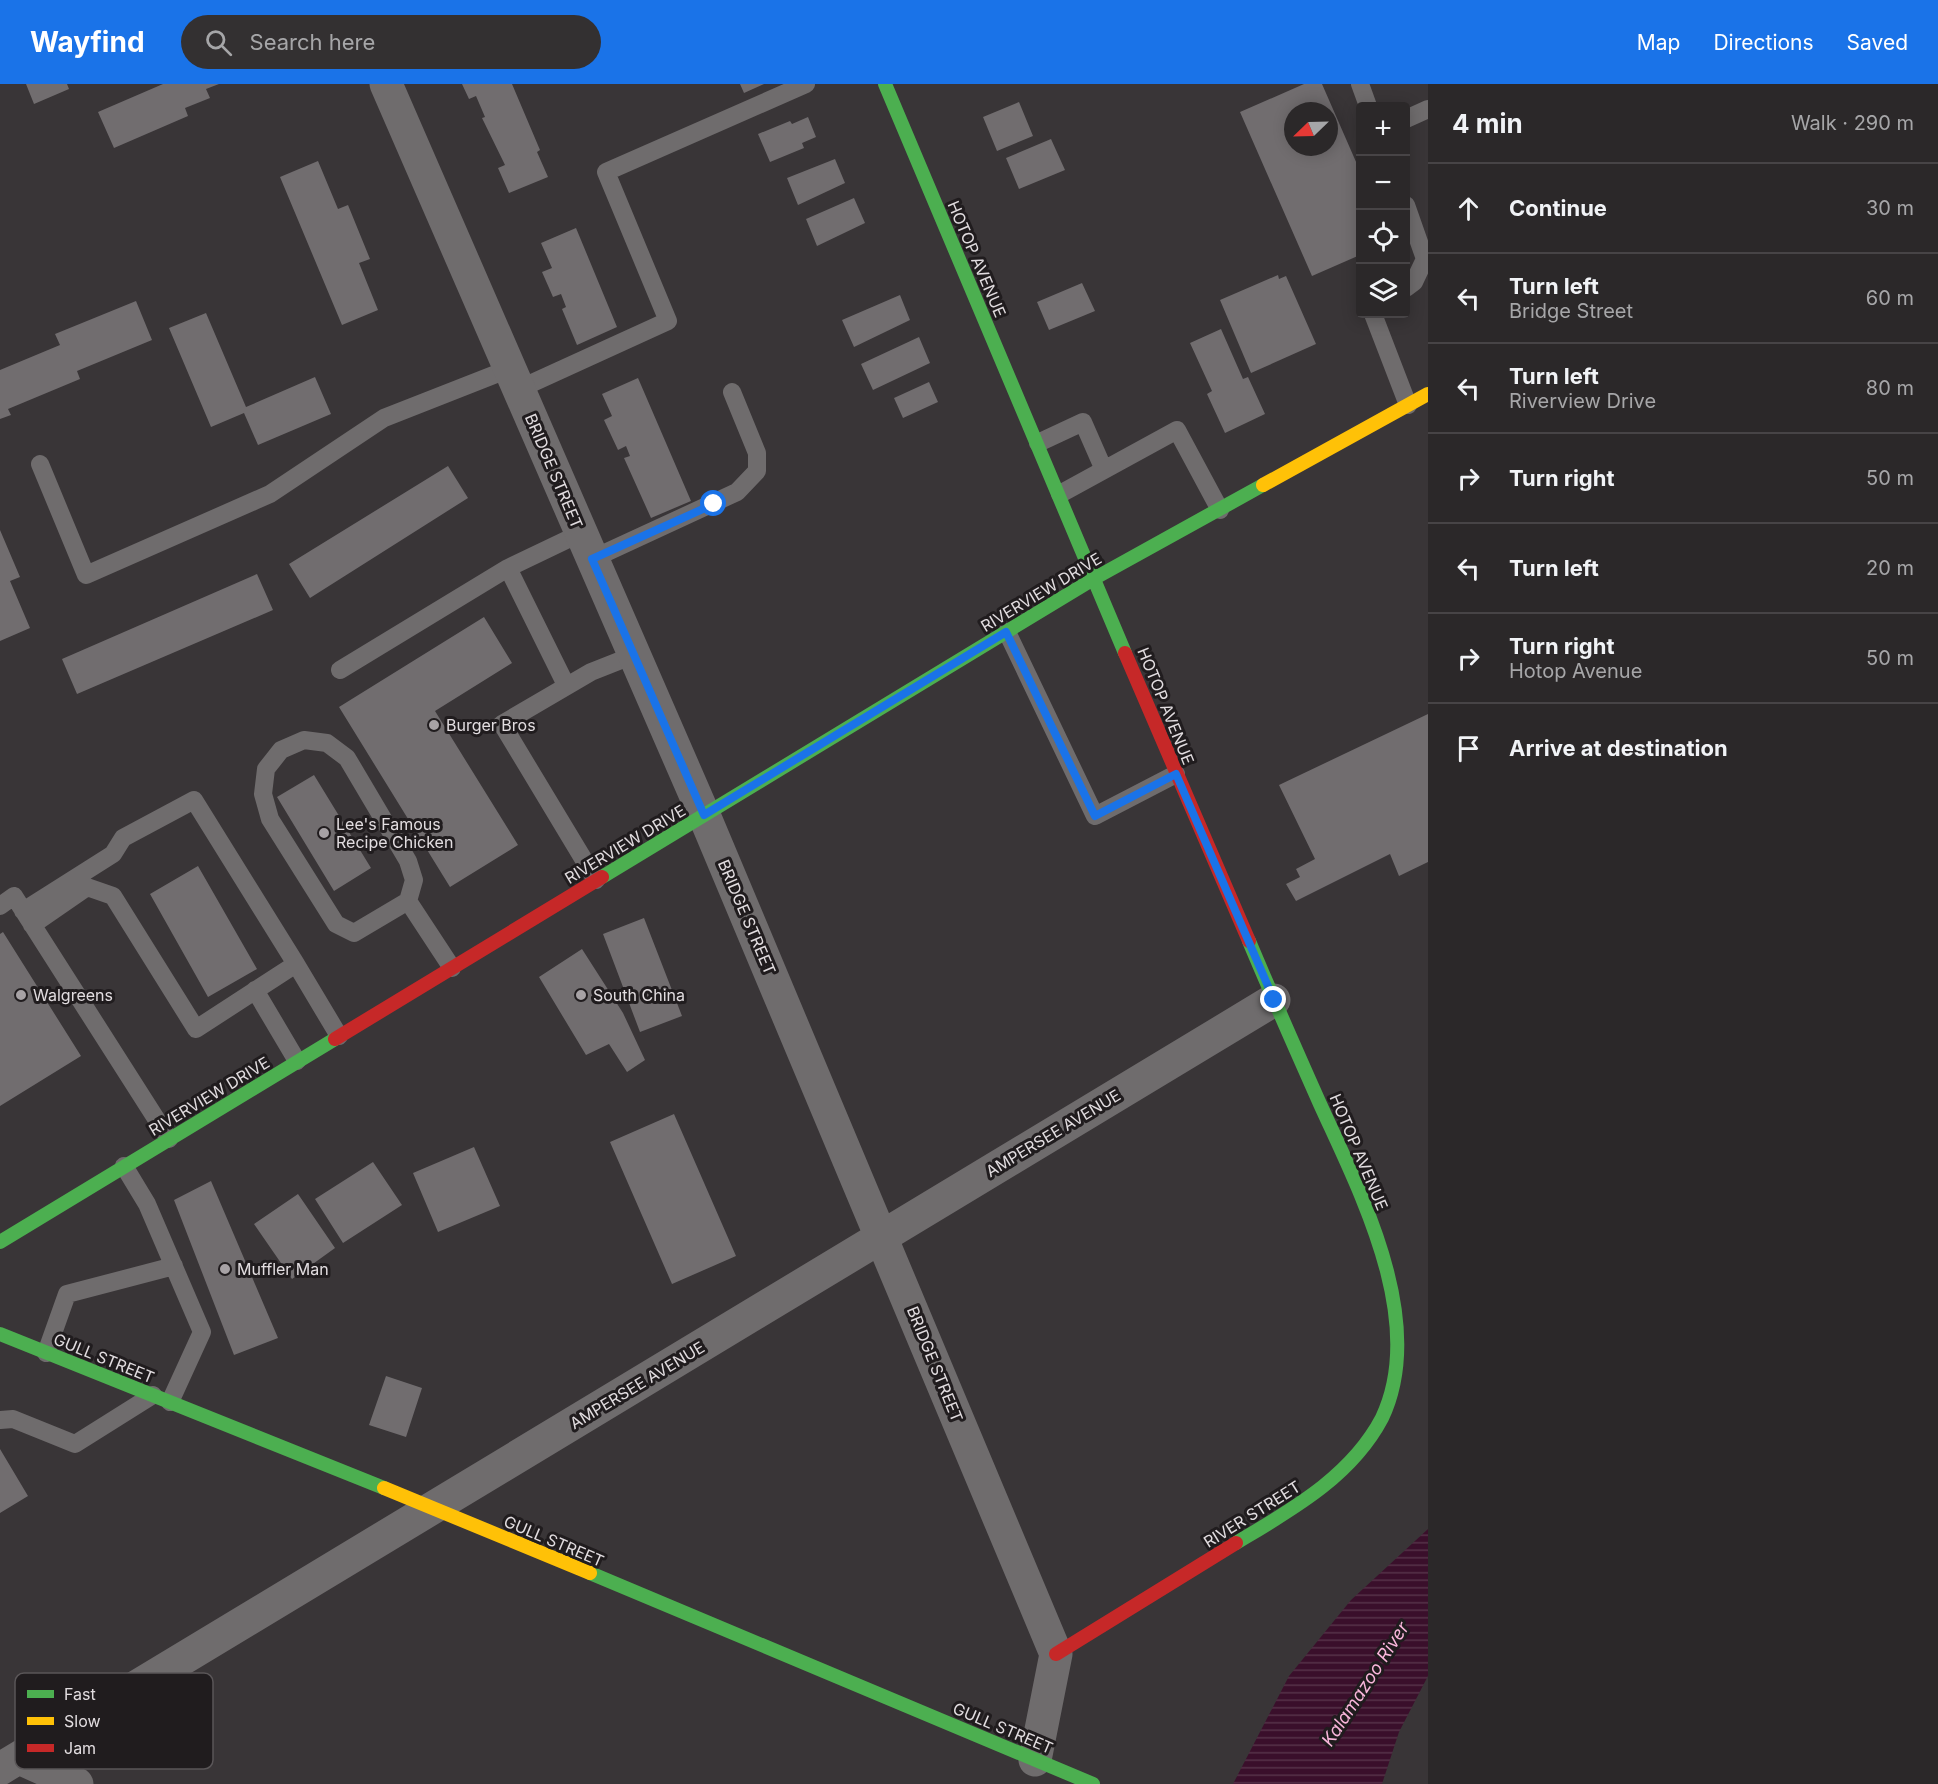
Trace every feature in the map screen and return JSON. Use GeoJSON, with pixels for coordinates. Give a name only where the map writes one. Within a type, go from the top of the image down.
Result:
{"type":"FeatureCollection","features":[{"type":"Feature","properties":{"kind":"street","name":"BRIDGE STREET"},"geometry":{"type":"LineString","coordinates":[[386,84],[704,815],[1056,1654]]}},
{"type":"Feature","properties":{"kind":"street","name":"HOTOP AVENUE"},"geometry":{"type":"LineString","coordinates":[[885,84],[1060,494],[1176,774],[1377,1238],[1390,1277],[1397,1314],[1399,1346]]}},
{"type":"Feature","properties":{"kind":"street","name":"RIVERVIEW DRIVE"},"geometry":{"type":"LineString","coordinates":[[0,1242],[1095,578],[1428,394]]}},
{"type":"Feature","properties":{"kind":"street","name":"AMPERSEE AVENUE"},"geometry":{"type":"LineString","coordinates":[[161,1673],[1274,1000]]}},
{"type":"Feature","properties":{"kind":"street","name":"GULL STREET"},"geometry":{"type":"LineString","coordinates":[[0,1334],[434,1508],[1093,1784]]}},
{"type":"Feature","properties":{"kind":"street","name":"RIVER STREET"},"geometry":{"type":"LineString","coordinates":[[1056,1654],[1302,1503],[1339,1476],[1365,1448],[1380,1425],[1389,1403],[1399,1346]]}},
{"type":"Feature","properties":{"kind":"street"},"geometry":{"type":"LineString","coordinates":[[1035,1760],[1056,1654]]}},
{"type":"Feature","properties":{"kind":"street"},"geometry":{"type":"LineString","coordinates":[[27,1769],[77,1784]]}},
{"type":"Feature","properties":{"kind":"lane"},"geometry":{"type":"LineString","coordinates":[[40,464],[86,575],[270,494],[384,418],[514,379],[669,321],[606,172],[806,84]]}},
{"type":"Feature","properties":{"kind":"lane"},"geometry":{"type":"LineString","coordinates":[[1360,84],[1367,102]]}},
{"type":"Feature","properties":{"kind":"lane"},"geometry":{"type":"LineString","coordinates":[[1410,117],[1428,109]]}},
{"type":"Feature","properties":{"kind":"lane"},"geometry":{"type":"LineString","coordinates":[[1408,210],[1425,259],[1414,282],[1410,285]]}},
{"type":"Feature","properties":{"kind":"lane"},"geometry":{"type":"LineString","coordinates":[[1375,318],[1408,405]]}},
{"type":"Feature","properties":{"kind":"lane"},"geometry":{"type":"LineString","coordinates":[[340,669],[508,568],[586,546],[737,492],[757,471],[757,453],[732,392]]}},
{"type":"Feature","properties":{"kind":"lane"},"geometry":{"type":"LineString","coordinates":[[1038,443],[1083,422],[1104,470]]}},
{"type":"Feature","properties":{"kind":"lane"},"geometry":{"type":"LineString","coordinates":[[1060,494],[1177,430],[1220,510]]}},
{"type":"Feature","properties":{"kind":"lane"},"geometry":{"type":"LineString","coordinates":[[508,568],[566,685]]}},
{"type":"Feature","properties":{"kind":"lane"},"geometry":{"type":"LineString","coordinates":[[1006,632],[1095,816],[1176,774]]}},
{"type":"Feature","properties":{"kind":"lane"},"geometry":{"type":"LineString","coordinates":[[596,880],[502,724],[566,685],[634,655]]}},
{"type":"Feature","properties":{"kind":"lane"},"geometry":{"type":"LineString","coordinates":[[408,901],[354,933],[336,924],[270,819],[263,794],[266,769],[281,750],[304,740],[327,743],[347,758],[408,861],[414,880],[408,901],[452,968]]}},
{"type":"Feature","properties":{"kind":"lane"},"geometry":{"type":"LineString","coordinates":[[28,918],[113,854],[123,838],[194,800],[339,1036]]}},
{"type":"Feature","properties":{"kind":"lane"},"geometry":{"type":"LineString","coordinates":[[28,918],[87,888],[113,896],[196,1029],[296,964]]}},
{"type":"Feature","properties":{"kind":"lane"},"geometry":{"type":"LineString","coordinates":[[0,906],[14,896],[169,1139]]}},
{"type":"Feature","properties":{"kind":"lane"},"geometry":{"type":"LineString","coordinates":[[255,990],[297,1061]]}},
{"type":"Feature","properties":{"kind":"lane"},"geometry":{"type":"LineString","coordinates":[[124,1167],[147,1204],[202,1332],[170,1402]]}},
{"type":"Feature","properties":{"kind":"lane"},"geometry":{"type":"LineString","coordinates":[[46,1353],[67,1294],[174,1266]]}},
{"type":"Feature","properties":{"kind":"lane"},"geometry":{"type":"LineString","coordinates":[[0,1420],[13,1419],[75,1444],[153,1395]]}},
{"type":"Feature","properties":{"kind":"water","name":"Kalamazoo River"},"geometry":{"type":"Polygon","coordinates":[[[1428,1529],[1428,1676],[1399,1732],[1382,1784],[1233,1784],[1289,1676],[1351,1600],[1428,1529]]]}},
{"type":"Feature","properties":{"kind":"building"},"geometry":{"type":"Polygon","coordinates":[[[26,84],[67,84],[69,89],[34,104],[26,84]]]}},
{"type":"Feature","properties":{"kind":"building"},"geometry":{"type":"Polygon","coordinates":[[[163,84],[219,84],[206,89],[210,98],[185,108],[188,116],[114,148],[98,112],[163,84]]]}},
{"type":"Feature","properties":{"kind":"building"},"geometry":{"type":"Polygon","coordinates":[[[462,84],[512,84],[540,150],[537,152],[548,177],[509,193],[498,168],[505,165],[482,118],[485,117],[476,96],[469,99],[462,84]]]}},
{"type":"Feature","properties":{"kind":"building"},"geometry":{"type":"Polygon","coordinates":[[[740,84],[764,84],[744,93],[740,84]]]}},
{"type":"Feature","properties":{"kind":"building"},"geometry":{"type":"Polygon","coordinates":[[[1304,84],[1322,84],[1330,102],[1284,102],[1284,156],[1338,156],[1338,121],[1356,162],[1356,257],[1312,276],[1240,112],[1304,84]]]}},
{"type":"Feature","properties":{"kind":"building"},"geometry":{"type":"Polygon","coordinates":[[[1019,102],[1033,136],[997,151],[983,117],[1019,102]]]}},
{"type":"Feature","properties":{"kind":"building"},"geometry":{"type":"Polygon","coordinates":[[[808,117],[816,137],[802,143],[804,148],[770,162],[758,134],[790,121],[792,124],[808,117]]]}},
{"type":"Feature","properties":{"kind":"building"},"geometry":{"type":"Polygon","coordinates":[[[1051,139],[1065,170],[1019,189],[1006,158],[1051,139]]]}},
{"type":"Feature","properties":{"kind":"building"},"geometry":{"type":"Polygon","coordinates":[[[835,159],[845,183],[798,205],[787,178],[835,159]]]}},
{"type":"Feature","properties":{"kind":"building"},"geometry":{"type":"Polygon","coordinates":[[[318,161],[338,209],[348,205],[370,259],[359,263],[378,310],[342,325],[280,177],[318,161]]]}},
{"type":"Feature","properties":{"kind":"building"},"geometry":{"type":"Polygon","coordinates":[[[854,198],[865,223],[817,246],[806,219],[854,198]]]}},
{"type":"Feature","properties":{"kind":"building"},"geometry":{"type":"Polygon","coordinates":[[[576,228],[617,327],[577,345],[562,309],[566,307],[561,294],[553,297],[542,272],[552,268],[541,243],[576,228]]]}},
{"type":"Feature","properties":{"kind":"building"},"geometry":{"type":"Polygon","coordinates":[[[1278,275],[1279,279],[1286,276],[1316,344],[1251,373],[1220,300],[1278,275]]]}},
{"type":"Feature","properties":{"kind":"building"},"geometry":{"type":"Polygon","coordinates":[[[1082,283],[1095,311],[1049,330],[1037,302],[1082,283]]]}},
{"type":"Feature","properties":{"kind":"building"},"geometry":{"type":"Polygon","coordinates":[[[900,295],[910,320],[854,347],[842,320],[900,295]]]}},
{"type":"Feature","properties":{"kind":"building"},"geometry":{"type":"Polygon","coordinates":[[[136,301],[152,340],[77,371],[80,379],[8,409],[11,415],[0,419],[0,370],[60,345],[55,334],[136,301]]]}},
{"type":"Feature","properties":{"kind":"building"},"geometry":{"type":"Polygon","coordinates":[[[206,313],[246,407],[315,377],[331,414],[258,445],[244,413],[211,427],[169,328],[206,313]]]}},
{"type":"Feature","properties":{"kind":"building"},"geometry":{"type":"Polygon","coordinates":[[[1221,329],[1243,379],[1248,377],[1265,414],[1225,433],[1207,394],[1212,391],[1190,343],[1221,329]]]}},
{"type":"Feature","properties":{"kind":"building"},"geometry":{"type":"Polygon","coordinates":[[[919,337],[930,363],[873,390],[861,364],[919,337]]]}},
{"type":"Feature","properties":{"kind":"building"},"geometry":{"type":"Polygon","coordinates":[[[638,378],[691,501],[651,518],[624,458],[630,456],[626,446],[618,450],[604,420],[612,416],[602,394],[638,378]]]}},
{"type":"Feature","properties":{"kind":"building"},"geometry":{"type":"Polygon","coordinates":[[[929,382],[938,402],[903,418],[894,398],[929,382]]]}},
{"type":"Feature","properties":{"kind":"building"},"geometry":{"type":"Polygon","coordinates":[[[448,466],[468,498],[310,598],[289,564],[448,466]]]}},
{"type":"Feature","properties":{"kind":"building"},"geometry":{"type":"Polygon","coordinates":[[[0,530],[20,577],[10,581],[30,628],[0,641],[0,530]]]}},
{"type":"Feature","properties":{"kind":"building"},"geometry":{"type":"Polygon","coordinates":[[[257,574],[273,610],[77,694],[62,659],[257,574]]]}},
{"type":"Feature","properties":{"kind":"building"},"geometry":{"type":"Polygon","coordinates":[[[484,617],[512,663],[435,711],[518,845],[450,887],[339,707],[484,617]]]}},
{"type":"Feature","properties":{"kind":"building"},"geometry":{"type":"Polygon","coordinates":[[[1428,714],[1428,862],[1399,876],[1390,854],[1296,901],[1286,884],[1300,877],[1296,869],[1315,859],[1279,785],[1428,714]]]}},
{"type":"Feature","properties":{"kind":"building","name":"Lee's Famous Recipe Chicken"},"geometry":{"type":"Polygon","coordinates":[[[314,775],[371,868],[334,891],[277,797],[314,775]]]}},
{"type":"Feature","properties":{"kind":"building"},"geometry":{"type":"Polygon","coordinates":[[[198,866],[257,969],[208,997],[150,894],[198,866]]]}},
{"type":"Feature","properties":{"kind":"building"},"geometry":{"type":"Polygon","coordinates":[[[644,918],[682,1016],[640,1032],[603,934],[644,918]]]}},
{"type":"Feature","properties":{"kind":"building","name":"Walgreens"},"geometry":{"type":"Polygon","coordinates":[[[3,932],[81,1056],[0,1106],[0,934],[3,932]]]}},
{"type":"Feature","properties":{"kind":"building","name":"South China"},"geometry":{"type":"Polygon","coordinates":[[[582,949],[623,1013],[645,1060],[627,1072],[609,1044],[586,1055],[539,977],[582,949]]]}},
{"type":"Feature","properties":{"kind":"building"},"geometry":{"type":"Polygon","coordinates":[[[674,1114],[736,1256],[672,1284],[610,1142],[674,1114]]]}},
{"type":"Feature","properties":{"kind":"building"},"geometry":{"type":"Polygon","coordinates":[[[474,1147],[500,1206],[438,1232],[413,1173],[474,1147]]]}},
{"type":"Feature","properties":{"kind":"building"},"geometry":{"type":"Polygon","coordinates":[[[373,1162],[402,1205],[343,1243],[315,1199],[373,1162]]]}},
{"type":"Feature","properties":{"kind":"building","name":"Muffler Man"},"geometry":{"type":"Polygon","coordinates":[[[211,1181],[278,1338],[234,1355],[174,1200],[211,1181]]]}},
{"type":"Feature","properties":{"kind":"building"},"geometry":{"type":"Polygon","coordinates":[[[298,1194],[335,1248],[292,1279],[254,1224],[298,1194]]]}},
{"type":"Feature","properties":{"kind":"building"},"geometry":{"type":"Polygon","coordinates":[[[386,1376],[422,1388],[406,1437],[369,1425],[386,1376]]]}},
{"type":"Feature","properties":{"kind":"building"},"geometry":{"type":"Polygon","coordinates":[[[0,1449],[28,1496],[0,1513],[0,1449]]]}},
{"type":"Feature","properties":{"kind":"traffic: fast"},"geometry":{"type":"LineString","coordinates":[[885,84],[1125,653]]}},
{"type":"Feature","properties":{"kind":"traffic: fast"},"geometry":{"type":"LineString","coordinates":[[602,877],[1095,578],[1263,485]]}},
{"type":"Feature","properties":{"kind":"traffic: fast"},"geometry":{"type":"LineString","coordinates":[[1236,1543],[1298,1505],[1337,1475],[1354,1458],[1382,1418],[1394,1380],[1397,1340],[1393,1299],[1369,1216],[1249,941]]}},
{"type":"Feature","properties":{"kind":"traffic: fast"},"geometry":{"type":"LineString","coordinates":[[0,1242],[335,1039]]}},
{"type":"Feature","properties":{"kind":"traffic: fast"},"geometry":{"type":"LineString","coordinates":[[0,1334],[384,1488]]}},
{"type":"Feature","properties":{"kind":"traffic: fast"},"geometry":{"type":"LineString","coordinates":[[590,1573],[1093,1784]]}},
{"type":"Feature","properties":{"kind":"traffic: slow"},"geometry":{"type":"LineString","coordinates":[[1263,485],[1428,394]]}},
{"type":"Feature","properties":{"kind":"traffic: slow"},"geometry":{"type":"LineString","coordinates":[[384,1488],[590,1573]]}},
{"type":"Feature","properties":{"kind":"traffic: jam"},"geometry":{"type":"LineString","coordinates":[[1125,653],[1249,941]]}},
{"type":"Feature","properties":{"kind":"traffic: jam"},"geometry":{"type":"LineString","coordinates":[[335,1039],[602,877]]}},
{"type":"Feature","properties":{"kind":"traffic: jam"},"geometry":{"type":"LineString","coordinates":[[1056,1654],[1236,1543]]}},
{"type":"Feature","properties":{"kind":"place","name":"Burger Bros"},"geometry":{"type":"Point","coordinates":[434,725]}},
{"type":"Feature","properties":{"kind":"place","name":"Lee's Famous Recipe Chicken"},"geometry":{"type":"Point","coordinates":[324,833]}},
{"type":"Feature","properties":{"kind":"place","name":"Walgreens"},"geometry":{"type":"Point","coordinates":[21,995]}},
{"type":"Feature","properties":{"kind":"place","name":"South China"},"geometry":{"type":"Point","coordinates":[581,995]}},
{"type":"Feature","properties":{"kind":"place","name":"Muffler Man"},"geometry":{"type":"Point","coordinates":[225,1269]}},
{"type":"Feature","properties":{"kind":"route"},"geometry":{"type":"LineString","coordinates":[[714,504],[592,559],[704,815],[1006,632],[1095,816],[1176,774],[1274,1000]]}}]}
